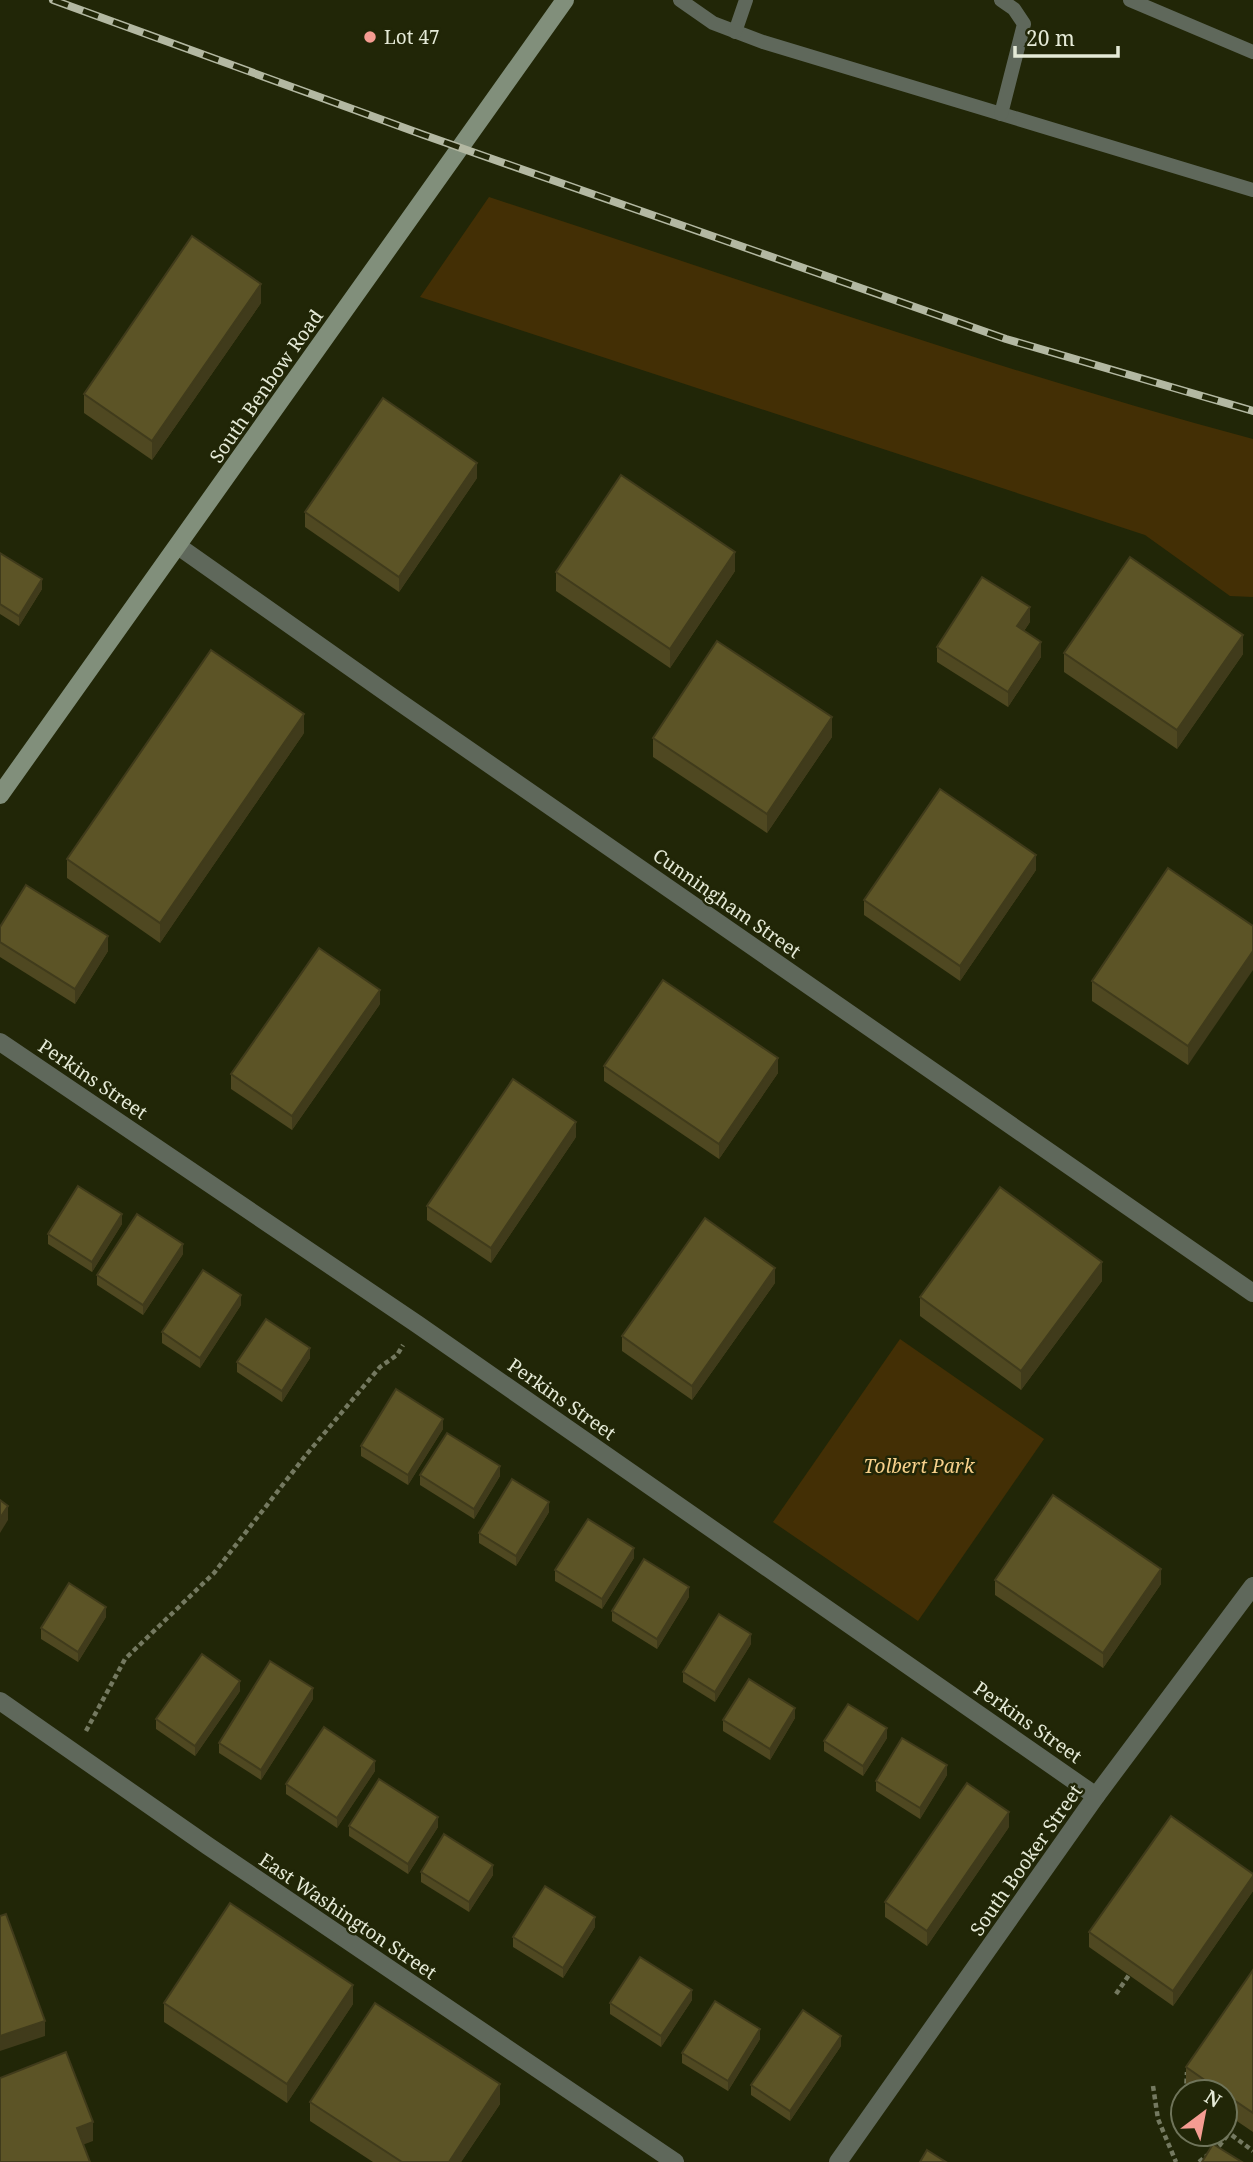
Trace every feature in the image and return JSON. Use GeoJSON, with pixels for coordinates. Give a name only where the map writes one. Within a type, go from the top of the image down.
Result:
{"type":"FeatureCollection","features":[{"type":"Feature","properties":{"kind":"street","name":"South Benbow Road"},"geometry":{"type":"LineString","coordinates":[[0,795],[565,0]]}},
{"type":"Feature","properties":{"kind":"street","name":"Cunningham Street"},"geometry":{"type":"LineString","coordinates":[[178,546],[1253,1293]]}},
{"type":"Feature","properties":{"kind":"street","name":"Perkins Street"},"geometry":{"type":"LineString","coordinates":[[0,1042],[417,1324],[1096,1796]]}},
{"type":"Feature","properties":{"kind":"street","name":"South Booker Street"},"geometry":{"type":"LineString","coordinates":[[838,2162],[1096,1796],[1253,1586]]}},
{"type":"Feature","properties":{"kind":"street","name":"East Washington Street"},"geometry":{"type":"LineString","coordinates":[[0,1701],[675,2162]]}},
{"type":"Feature","properties":{"kind":"lane"},"geometry":{"type":"LineString","coordinates":[[680,0],[713,23],[763,42],[1253,190]]}},
{"type":"Feature","properties":{"kind":"lane"},"geometry":{"type":"LineString","coordinates":[[735,32],[746,0]]}},
{"type":"Feature","properties":{"kind":"lane"},"geometry":{"type":"LineString","coordinates":[[1001,0],[1014,9],[1024,23],[1001,114]]}},
{"type":"Feature","properties":{"kind":"lane"},"geometry":{"type":"LineString","coordinates":[[1130,0],[1253,52]]}},
{"type":"Feature","properties":{"kind":"path"},"geometry":{"type":"LineString","coordinates":[[74,1753],[125,1658],[214,1573],[306,1455],[380,1367],[397,1355],[417,1324]]}},
{"type":"Feature","properties":{"kind":"path"},"geometry":{"type":"LineString","coordinates":[[1116,1994],[1129,1975]]}},
{"type":"Feature","properties":{"kind":"path"},"geometry":{"type":"LineString","coordinates":[[1186,2078],[1192,2060]]}},
{"type":"Feature","properties":{"kind":"path"},"geometry":{"type":"LineString","coordinates":[[1153,2086],[1158,2119],[1176,2162]]}},
{"type":"Feature","properties":{"kind":"path"},"geometry":{"type":"LineString","coordinates":[[1199,2162],[1216,2148]]}},
{"type":"Feature","properties":{"kind":"green space"},"geometry":{"type":"Polygon","coordinates":[[[489,197],[965,354],[1253,439],[1253,597],[1230,596],[1145,535],[420,297],[489,197]]]}},
{"type":"Feature","properties":{"kind":"green space","name":"Tolbert Park"},"geometry":{"type":"Polygon","coordinates":[[[900,1339],[1044,1439],[918,1621],[773,1522],[900,1339]]]}},
{"type":"Feature","properties":{"kind":"building"},"geometry":{"type":"Polygon","coordinates":[[[192,236],[261,284],[152,441],[84,394],[192,236]]]}},
{"type":"Feature","properties":{"kind":"building"},"geometry":{"type":"Polygon","coordinates":[[[383,398],[477,463],[399,577],[305,512],[383,398]]]}},
{"type":"Feature","properties":{"kind":"building"},"geometry":{"type":"Polygon","coordinates":[[[621,475],[735,552],[670,649],[556,572],[621,475]]]}},
{"type":"Feature","properties":{"kind":"building"},"geometry":{"type":"Polygon","coordinates":[[[0,553],[42,579],[19,616],[0,604],[0,553]]]}},
{"type":"Feature","properties":{"kind":"building"},"geometry":{"type":"Polygon","coordinates":[[[1130,557],[1243,635],[1177,730],[1064,653],[1130,557]]]}},
{"type":"Feature","properties":{"kind":"building"},"geometry":{"type":"Polygon","coordinates":[[[982,577],[1030,607],[1017,626],[1041,642],[1008,692],[937,647],[982,577]]]}},
{"type":"Feature","properties":{"kind":"building"},"geometry":{"type":"Polygon","coordinates":[[[717,641],[832,717],[767,814],[653,738],[717,641]]]}},
{"type":"Feature","properties":{"kind":"building"},"geometry":{"type":"Polygon","coordinates":[[[211,650],[304,714],[160,923],[67,859],[211,650]]]}},
{"type":"Feature","properties":{"kind":"building"},"geometry":{"type":"Polygon","coordinates":[[[940,789],[1036,855],[960,966],[864,900],[940,789]]]}},
{"type":"Feature","properties":{"kind":"building"},"geometry":{"type":"Polygon","coordinates":[[[1168,868],[1253,926],[1253,951],[1188,1046],[1092,981],[1168,868]]]}},
{"type":"Feature","properties":{"kind":"building"},"geometry":{"type":"Polygon","coordinates":[[[26,885],[108,936],[75,989],[0,942],[0,927],[26,885]]]}},
{"type":"Feature","properties":{"kind":"building"},"geometry":{"type":"Polygon","coordinates":[[[319,948],[380,990],[292,1116],[231,1074],[319,948]]]}},
{"type":"Feature","properties":{"kind":"building"},"geometry":{"type":"Polygon","coordinates":[[[663,980],[778,1058],[719,1144],[604,1066],[663,980]]]}},
{"type":"Feature","properties":{"kind":"building"},"geometry":{"type":"Polygon","coordinates":[[[513,1079],[576,1122],[491,1248],[427,1206],[513,1079]]]}},
{"type":"Feature","properties":{"kind":"building"},"geometry":{"type":"Polygon","coordinates":[[[78,1186],[122,1214],[92,1262],[48,1234],[78,1186]]]}},
{"type":"Feature","properties":{"kind":"building"},"geometry":{"type":"Polygon","coordinates":[[[1000,1187],[1102,1262],[1021,1371],[920,1297],[1000,1187]]]}},
{"type":"Feature","properties":{"kind":"building"},"geometry":{"type":"Polygon","coordinates":[[[137,1214],[183,1244],[143,1305],[97,1275],[137,1214]]]}},
{"type":"Feature","properties":{"kind":"building"},"geometry":{"type":"Polygon","coordinates":[[[705,1218],[775,1268],[692,1386],[622,1336],[705,1218]]]}},
{"type":"Feature","properties":{"kind":"building"},"geometry":{"type":"Polygon","coordinates":[[[203,1270],[241,1295],[200,1358],[162,1332],[203,1270]]]}},
{"type":"Feature","properties":{"kind":"building"},"geometry":{"type":"Polygon","coordinates":[[[266,1319],[310,1348],[282,1391],[237,1362],[266,1319]]]}},
{"type":"Feature","properties":{"kind":"building"},"geometry":{"type":"Polygon","coordinates":[[[396,1389],[443,1419],[408,1475],[361,1446],[396,1389]]]}},
{"type":"Feature","properties":{"kind":"building"},"geometry":{"type":"Polygon","coordinates":[[[447,1433],[500,1466],[474,1509],[420,1475],[447,1433]]]}},
{"type":"Feature","properties":{"kind":"building"},"geometry":{"type":"Polygon","coordinates":[[[512,1479],[549,1502],[516,1556],[479,1533],[512,1479]]]}},
{"type":"Feature","properties":{"kind":"building"},"geometry":{"type":"Polygon","coordinates":[[[1053,1495],[1161,1569],[1103,1653],[995,1580],[1053,1495]]]}},
{"type":"Feature","properties":{"kind":"building"},"geometry":{"type":"Polygon","coordinates":[[[0,1500],[8,1506],[0,1518],[0,1500]]]}},
{"type":"Feature","properties":{"kind":"building"},"geometry":{"type":"Polygon","coordinates":[[[588,1519],[634,1548],[602,1599],[555,1570],[588,1519]]]}},
{"type":"Feature","properties":{"kind":"building"},"geometry":{"type":"Polygon","coordinates":[[[644,1559],[689,1587],[657,1639],[612,1611],[644,1559]]]}},
{"type":"Feature","properties":{"kind":"building"},"geometry":{"type":"Polygon","coordinates":[[[69,1583],[106,1607],[78,1652],[41,1628],[69,1583]]]}},
{"type":"Feature","properties":{"kind":"building"},"geometry":{"type":"Polygon","coordinates":[[[719,1614],[751,1634],[715,1692],[683,1672],[719,1614]]]}},
{"type":"Feature","properties":{"kind":"building"},"geometry":{"type":"Polygon","coordinates":[[[202,1654],[240,1681],[195,1746],[156,1719],[202,1654]]]}},
{"type":"Feature","properties":{"kind":"building"},"geometry":{"type":"Polygon","coordinates":[[[270,1661],[313,1688],[261,1770],[219,1743],[270,1661]]]}},
{"type":"Feature","properties":{"kind":"building"},"geometry":{"type":"Polygon","coordinates":[[[749,1679],[795,1708],[770,1749],[723,1720],[749,1679]]]}},
{"type":"Feature","properties":{"kind":"building"},"geometry":{"type":"Polygon","coordinates":[[[848,1704],[887,1728],[863,1766],[824,1741],[848,1704]]]}},
{"type":"Feature","properties":{"kind":"building"},"geometry":{"type":"Polygon","coordinates":[[[324,1727],[375,1761],[337,1818],[286,1784],[324,1727]]]}},
{"type":"Feature","properties":{"kind":"building"},"geometry":{"type":"Polygon","coordinates":[[[902,1738],[947,1765],[920,1808],[876,1781],[902,1738]]]}},
{"type":"Feature","properties":{"kind":"building"},"geometry":{"type":"Polygon","coordinates":[[[379,1779],[438,1817],[408,1864],[349,1826],[379,1779]]]}},
{"type":"Feature","properties":{"kind":"building"},"geometry":{"type":"Polygon","coordinates":[[[967,1783],[1009,1812],[927,1931],[885,1902],[967,1783]]]}},
{"type":"Feature","properties":{"kind":"building"},"geometry":{"type":"Polygon","coordinates":[[[1171,1816],[1253,1874],[1173,1991],[1089,1932],[1171,1816]]]}},
{"type":"Feature","properties":{"kind":"building"},"geometry":{"type":"Polygon","coordinates":[[[444,1834],[493,1865],[469,1902],[421,1872],[444,1834]]]}},
{"type":"Feature","properties":{"kind":"building"},"geometry":{"type":"Polygon","coordinates":[[[545,1886],[595,1917],[563,1968],[513,1937],[545,1886]]]}},
{"type":"Feature","properties":{"kind":"building"},"geometry":{"type":"Polygon","coordinates":[[[230,1903],[353,1985],[287,2084],[164,2003],[230,1903]]]}},
{"type":"Feature","properties":{"kind":"building"},"geometry":{"type":"Polygon","coordinates":[[[6,1914],[45,2021],[0,2036],[0,1916],[6,1914]]]}},
{"type":"Feature","properties":{"kind":"building"},"geometry":{"type":"Polygon","coordinates":[[[640,1957],[692,1990],[661,2036],[610,2003],[640,1957]]]}},
{"type":"Feature","properties":{"kind":"building"},"geometry":{"type":"Polygon","coordinates":[[[1253,1970],[1253,2113],[1239,2104],[1239,2078],[1202,2078],[1186,2067],[1253,1970]]]}},
{"type":"Feature","properties":{"kind":"building"},"geometry":{"type":"Polygon","coordinates":[[[715,2001],[760,2029],[728,2081],[682,2053],[715,2001]]]}},
{"type":"Feature","properties":{"kind":"building"},"geometry":{"type":"Polygon","coordinates":[[[375,2003],[500,2084],[449,2162],[402,2162],[310,2102],[375,2003]]]}},
{"type":"Feature","properties":{"kind":"building"},"geometry":{"type":"Polygon","coordinates":[[[803,2010],[841,2036],[790,2111],[751,2085],[803,2010]]]}},
{"type":"Feature","properties":{"kind":"building"},"geometry":{"type":"Polygon","coordinates":[[[66,2052],[93,2122],[77,2128],[90,2162],[0,2162],[0,2078],[66,2052]]]}},
{"type":"Feature","properties":{"kind":"building"},"geometry":{"type":"Polygon","coordinates":[[[1211,2148],[1219,2148],[1242,2162],[1202,2162],[1211,2148]]]}},
{"type":"Feature","properties":{"kind":"building"},"geometry":{"type":"Polygon","coordinates":[[[927,2150],[946,2162],[920,2162],[927,2150]]]}},
{"type":"Feature","properties":{"kind":"railway"},"geometry":{"type":"LineString","coordinates":[[53,0],[424,135],[1006,339],[1253,411]]}},
{"type":"Feature","properties":{"kind":"place","name":"Lot 47"},"geometry":{"type":"Point","coordinates":[370,37]}}]}
